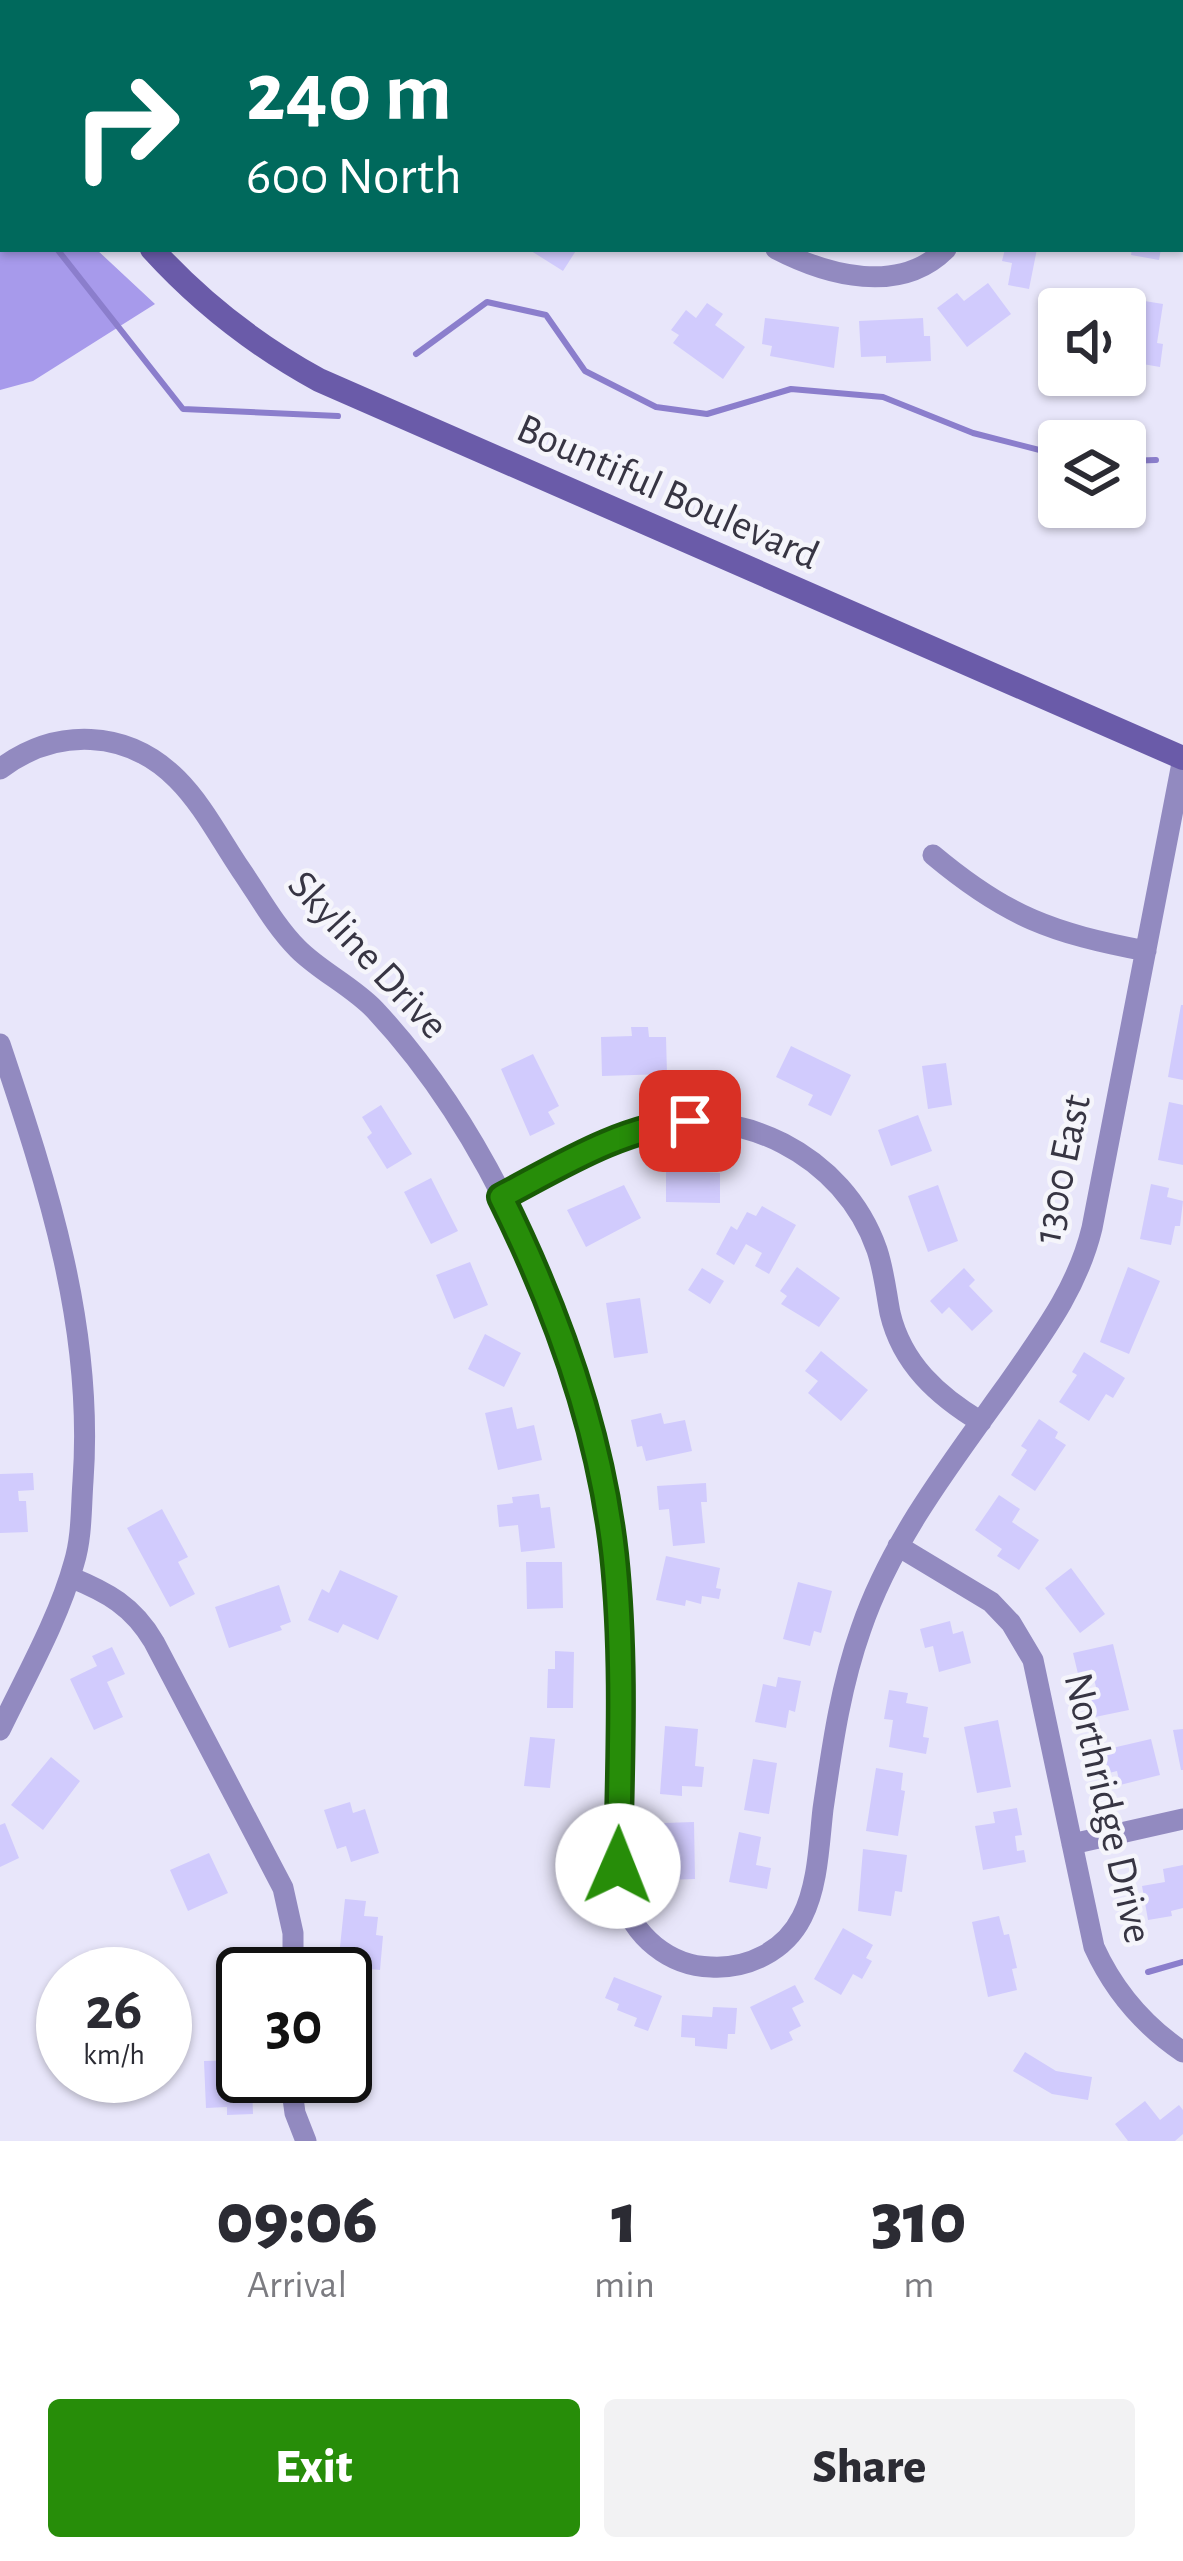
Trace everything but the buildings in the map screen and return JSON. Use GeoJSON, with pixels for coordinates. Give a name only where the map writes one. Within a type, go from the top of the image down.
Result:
{"type":"FeatureCollection","features":[{"type":"Feature","properties":{"kind":"main road","name":"Bountiful Boulevard"},"geometry":{"type":"LineString","coordinates":[[155,252],[192,291],[251,340],[319,380],[1183,758]]}},
{"type":"Feature","properties":{"kind":"street"},"geometry":{"type":"LineString","coordinates":[[784,252],[826,269],[879,278],[912,273],[942,252]]}},
{"type":"Feature","properties":{"kind":"street","name":"Skyline Drive"},"geometry":{"type":"LineString","coordinates":[[0,769],[48,743],[85,738],[123,744],[174,776],[296,947],[376,1011],[417,1062],[501,1197],[561,1333],[598,1461],[614,1551],[619,1615],[619,1883],[629,1916],[668,1956],[704,1967],[746,1964],[782,1945],[804,1914],[841,1696],[862,1625],[898,1546]]}},
{"type":"Feature","properties":{"kind":"street","name":"1300 East"},"geometry":{"type":"LineString","coordinates":[[898,1546],[1056,1316],[1086,1251],[1183,758]]}},
{"type":"Feature","properties":{"kind":"street"},"geometry":{"type":"LineString","coordinates":[[933,855],[970,886],[1021,917],[1074,936],[1147,951]]}},
{"type":"Feature","properties":{"kind":"street"},"geometry":{"type":"LineString","coordinates":[[0,1044],[61,1234],[80,1337],[85,1461],[79,1539],[70,1577],[0,1730]]}},
{"type":"Feature","properties":{"kind":"street"},"geometry":{"type":"LineString","coordinates":[[501,1197],[617,1137],[663,1124],[716,1122],[789,1145],[830,1177],[859,1212],[877,1250],[891,1316],[909,1358],[938,1393],[981,1422]]}},
{"type":"Feature","properties":{"kind":"street","name":"Northridge Drive"},"geometry":{"type":"LineString","coordinates":[[898,1546],[991,1602],[1024,1641],[1040,1679],[1086,1919],[1105,1970],[1141,2017],[1183,2052]]}},
{"type":"Feature","properties":{"kind":"street"},"geometry":{"type":"LineString","coordinates":[[70,1577],[116,1597],[138,1617],[154,1642],[277,1874],[291,1918],[292,1947]]}},
{"type":"Feature","properties":{"kind":"street"},"geometry":{"type":"LineString","coordinates":[[1072,1844],[1183,1819]]}},
{"type":"Feature","properties":{"kind":"street"},"geometry":{"type":"LineString","coordinates":[[294,2103],[306,2141]]}},
{"type":"Feature","properties":{"kind":"shaded area"},"geometry":{"type":"Polygon","coordinates":[[[0,252],[99,252],[155,304],[33,381],[0,390],[0,252]]]}},
{"type":"Feature","properties":{"kind":"waterway"},"geometry":{"type":"LineString","coordinates":[[59,252],[183,409],[338,416]]}},
{"type":"Feature","properties":{"kind":"waterway"},"geometry":{"type":"LineString","coordinates":[[416,354],[487,302],[546,315],[585,371],[656,407],[707,414],[791,389],[883,397],[973,433],[1038,450]]}},
{"type":"Feature","properties":{"kind":"waterway"},"geometry":{"type":"LineString","coordinates":[[1146,460],[1156,460]]}},
{"type":"Feature","properties":{"kind":"waterway"},"geometry":{"type":"LineString","coordinates":[[1148,1972],[1183,1962]]}},
{"type":"Feature","properties":{"kind":"route"},"geometry":{"type":"LineString","coordinates":[[618,1866],[620,1647],[606,1504],[587,1417],[561,1333],[501,1197],[617,1137],[690,1121]]}}]}
